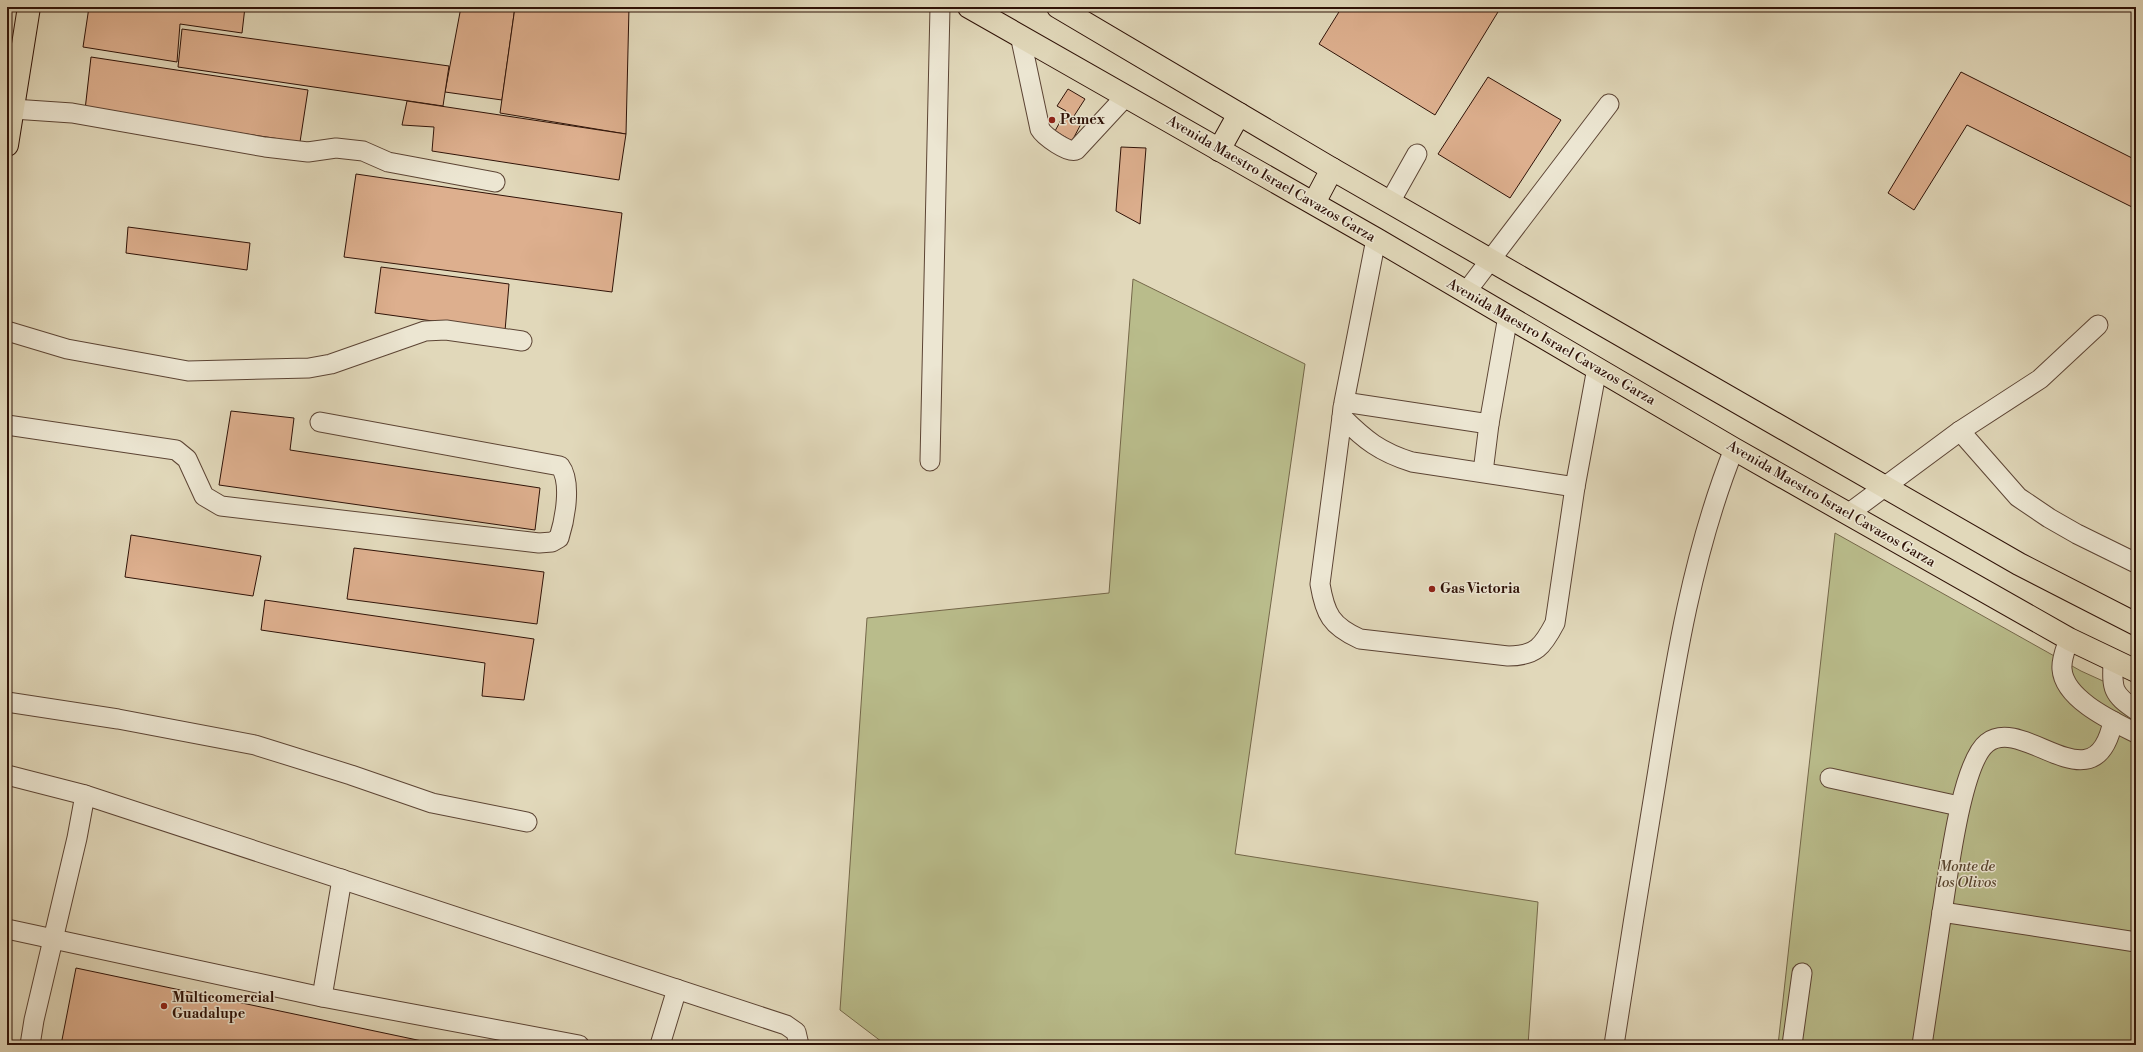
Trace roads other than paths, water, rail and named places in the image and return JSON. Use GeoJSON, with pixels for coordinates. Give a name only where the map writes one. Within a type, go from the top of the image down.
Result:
{"type":"FeatureCollection","features":[{"type":"Feature","properties":{"kind":"main road"},"geometry":{"type":"LineString","coordinates":[[7,145],[10,109],[29,7]]}},
{"type":"Feature","properties":{"kind":"main road","name":"Avenida Maestro Israel Cavazos Garza"},"geometry":{"type":"LineString","coordinates":[[969,7],[1314,203],[1734,449],[1848,514],[2069,639],[2136,671]]}},
{"type":"Feature","properties":{"kind":"main road"},"geometry":{"type":"LineString","coordinates":[[1058,7],[1332,169],[1490,258],[2019,564],[2136,624]]}},
{"type":"Feature","properties":{"kind":"main road"},"geometry":{"type":"LineString","coordinates":[[1219,150],[1239,114]]}},
{"type":"Feature","properties":{"kind":"main road"},"geometry":{"type":"LineString","coordinates":[[1314,203],[1332,169]]}},
{"type":"Feature","properties":{"kind":"lane"},"geometry":{"type":"LineString","coordinates":[[930,461],[940,7]]}},
{"type":"Feature","properties":{"kind":"lane"},"geometry":{"type":"LineString","coordinates":[[1020,35],[1040,129],[1046,136],[1068,151],[1076,150],[1126,96]]}},
{"type":"Feature","properties":{"kind":"lane"},"geometry":{"type":"LineString","coordinates":[[1466,292],[1490,258],[1609,104]]}},
{"type":"Feature","properties":{"kind":"lane"},"geometry":{"type":"LineString","coordinates":[[10,109],[72,113],[265,147],[308,152],[336,148],[363,151],[388,162],[494,182]]}},
{"type":"Feature","properties":{"kind":"lane"},"geometry":{"type":"LineString","coordinates":[[1390,202],[1417,154]]}},
{"type":"Feature","properties":{"kind":"lane"},"geometry":{"type":"LineString","coordinates":[[1376,239],[1343,409],[1320,584],[1323,605],[1331,620],[1343,631],[1360,639],[1508,656],[1524,656],[1537,650],[1547,638],[1555,622],[1575,487],[1597,368]]}},
{"type":"Feature","properties":{"kind":"lane"},"geometry":{"type":"LineString","coordinates":[[1483,472],[1489,424],[1508,316]]}},
{"type":"Feature","properties":{"kind":"lane"},"geometry":{"type":"LineString","coordinates":[[1848,514],[1960,431],[2040,379],[2098,325]]}},
{"type":"Feature","properties":{"kind":"lane"},"geometry":{"type":"LineString","coordinates":[[7,331],[67,349],[188,371],[310,368],[331,364],[425,332],[446,330],[522,341]]}},
{"type":"Feature","properties":{"kind":"lane"},"geometry":{"type":"LineString","coordinates":[[1343,409],[1489,424]]}},
{"type":"Feature","properties":{"kind":"lane"},"geometry":{"type":"LineString","coordinates":[[1343,409],[1368,443],[1396,457],[1412,462],[1575,487]]}},
{"type":"Feature","properties":{"kind":"lane"},"geometry":{"type":"LineString","coordinates":[[7,424],[176,450],[187,459],[204,496],[221,506],[539,543],[552,542],[559,538],[562,527],[567,484],[565,473],[560,466],[320,422]]}},
{"type":"Feature","properties":{"kind":"lane"},"geometry":{"type":"LineString","coordinates":[[1960,431],[2018,497],[2049,518],[2077,534],[2136,562]]}},
{"type":"Feature","properties":{"kind":"lane"},"geometry":{"type":"LineString","coordinates":[[1614,1045],[1666,721],[1683,630],[1712,511],[1734,449]]}},
{"type":"Feature","properties":{"kind":"lane"},"geometry":{"type":"LineString","coordinates":[[2069,639],[2062,667],[2066,685],[2085,703],[2113,722],[2136,733]]}},
{"type":"Feature","properties":{"kind":"lane"},"geometry":{"type":"LineString","coordinates":[[2113,661],[2114,690],[2120,699],[2136,710]]}},
{"type":"Feature","properties":{"kind":"lane"},"geometry":{"type":"LineString","coordinates":[[7,702],[118,718],[255,745],[351,775],[432,803],[527,822]]}},
{"type":"Feature","properties":{"kind":"lane"},"geometry":{"type":"LineString","coordinates":[[1922,1045],[1960,806],[1982,747],[1987,742],[1995,738],[2008,737],[2022,739],[2058,756],[2070,759],[2082,759],[2097,754],[2104,748],[2110,738],[2113,722]]}},
{"type":"Feature","properties":{"kind":"lane"},"geometry":{"type":"LineString","coordinates":[[7,775],[85,795],[786,1025],[796,1032],[799,1045]]}},
{"type":"Feature","properties":{"kind":"lane"},"geometry":{"type":"LineString","coordinates":[[1830,778],[1960,806]]}},
{"type":"Feature","properties":{"kind":"lane"},"geometry":{"type":"LineString","coordinates":[[30,1045],[34,1020],[85,795]]}},
{"type":"Feature","properties":{"kind":"lane"},"geometry":{"type":"LineString","coordinates":[[322,997],[342,879]]}},
{"type":"Feature","properties":{"kind":"lane"},"geometry":{"type":"LineString","coordinates":[[1942,912],[2136,942]]}},
{"type":"Feature","properties":{"kind":"lane"},"geometry":{"type":"LineString","coordinates":[[7,929],[322,997],[579,1045]]}},
{"type":"Feature","properties":{"kind":"lane"},"geometry":{"type":"LineString","coordinates":[[1792,1045],[1802,973]]}},
{"type":"Feature","properties":{"kind":"lane"},"geometry":{"type":"LineString","coordinates":[[660,1045],[677,989]]}},
{"type":"Feature","properties":{"kind":"place","name":"Pemex"},"geometry":{"type":"Point","coordinates":[1052,120]}},
{"type":"Feature","properties":{"kind":"place","name":"Gas Victoria"},"geometry":{"type":"Point","coordinates":[1432,589]}},
{"type":"Feature","properties":{"kind":"place","name":"Multicomercial Guadalupe"},"geometry":{"type":"Point","coordinates":[164,1006]}},
{"type":"Feature","properties":{"kind":"park label","name":"Monte de los Olivos"},"geometry":{"type":"Point","coordinates":[1967,876]}}]}
